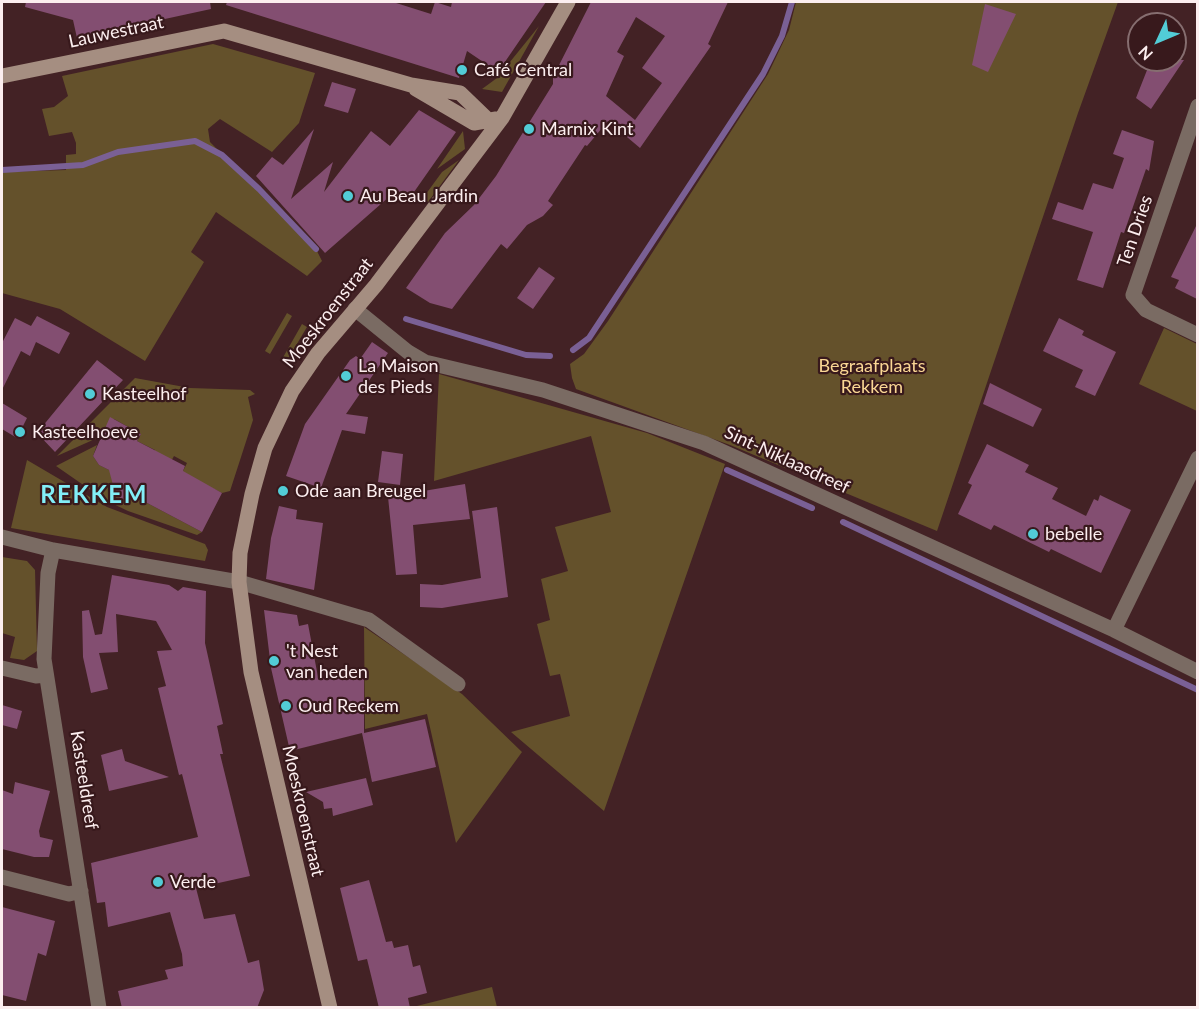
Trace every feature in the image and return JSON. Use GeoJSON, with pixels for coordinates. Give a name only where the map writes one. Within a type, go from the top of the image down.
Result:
{"type":"FeatureCollection","features":[{"type":"Feature","properties":{"kind":"main road","name":"Moeskroenstraat"},"geometry":{"type":"LineString","coordinates":[[330,1008],[251,672],[233,581],[252,494],[265,448],[292,391],[318,353],[464,171],[568,2]]}},
{"type":"Feature","properties":{"kind":"main road","name":"Lauwestraat"},"geometry":{"type":"LineString","coordinates":[[2,76],[224,31],[411,86],[474,123],[495,119]]}},
{"type":"Feature","properties":{"kind":"street","name":"Ten Dries"},"geometry":{"type":"LineString","coordinates":[[1197,106],[1133,296],[1146,310],[1197,335]]}},
{"type":"Feature","properties":{"kind":"street","name":"Sint-Niklaasdreef"},"geometry":{"type":"LineString","coordinates":[[355,309],[408,352],[425,362],[543,390],[704,443],[1114,630],[1197,672]]}},
{"type":"Feature","properties":{"kind":"street"},"geometry":{"type":"LineString","coordinates":[[1114,630],[1197,458]]}},
{"type":"Feature","properties":{"kind":"street"},"geometry":{"type":"LineString","coordinates":[[2,537],[53,550],[233,581],[369,620],[458,684]]}},
{"type":"Feature","properties":{"kind":"street","name":"Kasteeldreef"},"geometry":{"type":"LineString","coordinates":[[53,550],[48,573],[44,659],[99,1008]]}},
{"type":"Feature","properties":{"kind":"street"},"geometry":{"type":"LineString","coordinates":[[2,668],[36,676],[46,675]]}},
{"type":"Feature","properties":{"kind":"street"},"geometry":{"type":"LineString","coordinates":[[2,877],[69,894],[81,891]]}},
{"type":"Feature","properties":{"kind":"green space","name":"Begraafplaats Rekkem"},"geometry":{"type":"Polygon","coordinates":[[[796,2],[1118,2],[1078,113],[937,531],[730,445],[576,389],[572,378],[570,364],[584,354],[608,321],[768,74],[789,30],[796,2]]]}},
{"type":"Feature","properties":{"kind":"green space"},"geometry":{"type":"Polygon","coordinates":[[[539,26],[502,92],[482,89],[497,78],[539,26]]]}},
{"type":"Feature","properties":{"kind":"green space"},"geometry":{"type":"Polygon","coordinates":[[[213,44],[315,73],[299,123],[272,152],[220,119],[208,129],[210,142],[316,249],[322,261],[307,276],[216,212],[191,252],[204,262],[145,361],[60,309],[2,293],[2,172],[66,170],[66,155],[76,154],[76,143],[72,132],[49,136],[42,109],[54,107],[68,96],[62,76],[213,44]]]}},
{"type":"Feature","properties":{"kind":"green space"},"geometry":{"type":"Polygon","coordinates":[[[463,131],[465,149],[437,169],[463,131]]]}},
{"type":"Feature","properties":{"kind":"green space"},"geometry":{"type":"Polygon","coordinates":[[[459,160],[428,202],[423,198],[442,172],[459,160]]]}},
{"type":"Feature","properties":{"kind":"green space"},"geometry":{"type":"Polygon","coordinates":[[[287,313],[292,316],[270,354],[265,351],[287,313]]]}},
{"type":"Feature","properties":{"kind":"green space"},"geometry":{"type":"Polygon","coordinates":[[[302,324],[307,327],[285,364],[281,361],[302,324]]]}},
{"type":"Feature","properties":{"kind":"green space"},"geometry":{"type":"Polygon","coordinates":[[[1164,328],[1197,344],[1197,411],[1139,384],[1164,328]]]}},
{"type":"Feature","properties":{"kind":"green space"},"geometry":{"type":"Polygon","coordinates":[[[439,374],[647,433],[725,464],[604,811],[511,732],[570,716],[560,674],[550,676],[537,624],[550,620],[541,579],[568,571],[555,527],[611,512],[591,436],[434,481],[439,374]]]}},
{"type":"Feature","properties":{"kind":"green space"},"geometry":{"type":"Polygon","coordinates":[[[135,378],[190,388],[250,390],[255,394],[248,397],[253,420],[230,491],[222,493],[182,473],[187,463],[174,456],[169,465],[152,456],[155,450],[137,441],[141,434],[114,419],[104,435],[57,456],[135,378]]]}},
{"type":"Feature","properties":{"kind":"green space"},"geometry":{"type":"Polygon","coordinates":[[[97,445],[93,456],[99,465],[113,472],[115,481],[109,492],[128,502],[132,495],[202,532],[197,535],[128,511],[105,500],[56,466],[97,445]]]}},
{"type":"Feature","properties":{"kind":"green space"},"geometry":{"type":"Polygon","coordinates":[[[27,460],[107,507],[205,544],[208,550],[205,561],[11,528],[27,460]]]}},
{"type":"Feature","properties":{"kind":"green space"},"geometry":{"type":"Polygon","coordinates":[[[2,557],[27,561],[35,570],[37,651],[24,660],[10,658],[15,637],[2,633],[2,557]]]}},
{"type":"Feature","properties":{"kind":"green space"},"geometry":{"type":"Polygon","coordinates":[[[364,627],[462,694],[522,752],[456,843],[427,714],[365,729],[364,627]]]}},
{"type":"Feature","properties":{"kind":"green space"},"geometry":{"type":"Polygon","coordinates":[[[492,987],[497,1007],[409,1008],[492,987]]]}},
{"type":"Feature","properties":{"kind":"building"},"geometry":{"type":"Polygon","coordinates":[[[26,2],[210,2],[211,9],[77,38],[73,20],[25,7],[26,2]]]}},
{"type":"Feature","properties":{"kind":"building"},"geometry":{"type":"Polygon","coordinates":[[[227,2],[393,2],[431,14],[435,2],[451,7],[452,2],[546,2],[498,72],[467,51],[459,78],[226,5],[227,2]]]}},
{"type":"Feature","properties":{"kind":"building"},"geometry":{"type":"Polygon","coordinates":[[[591,2],[728,2],[708,44],[711,46],[640,148],[608,121],[587,146],[585,145],[548,201],[553,205],[543,216],[527,225],[507,249],[501,244],[452,309],[430,303],[406,288],[445,233],[474,205],[496,176],[553,84],[553,77],[591,2]],[[636,17],[617,52],[624,56],[606,96],[635,120],[662,83],[642,68],[665,36],[636,17]]]}},
{"type":"Feature","properties":{"kind":"building"},"geometry":{"type":"Polygon","coordinates":[[[985,4],[1016,14],[988,72],[972,65],[985,4]]]}},
{"type":"Feature","properties":{"kind":"building"},"geometry":{"type":"Polygon","coordinates":[[[1146,72],[1176,72],[1151,109],[1136,98],[1146,72]]]}},
{"type":"Feature","properties":{"kind":"building"},"geometry":{"type":"Polygon","coordinates":[[[332,82],[356,89],[348,113],[324,106],[332,82]]]}},
{"type":"Feature","properties":{"kind":"building"},"geometry":{"type":"Polygon","coordinates":[[[419,110],[456,132],[414,192],[390,196],[325,253],[256,176],[272,157],[283,165],[314,129],[291,199],[333,162],[324,192],[371,131],[390,146],[419,110]]]}},
{"type":"Feature","properties":{"kind":"building"},"geometry":{"type":"Polygon","coordinates":[[[1122,130],[1154,141],[1149,171],[1146,169],[1124,233],[1121,232],[1103,288],[1077,280],[1093,232],[1052,219],[1058,202],[1083,210],[1093,183],[1113,189],[1124,158],[1113,154],[1122,130]]]}},
{"type":"Feature","properties":{"kind":"building"},"geometry":{"type":"Polygon","coordinates":[[[1197,224],[1197,299],[1175,288],[1179,280],[1171,277],[1197,224]]]}},
{"type":"Feature","properties":{"kind":"building"},"geometry":{"type":"Polygon","coordinates":[[[539,267],[555,278],[533,309],[517,298],[539,267]]]}},
{"type":"Feature","properties":{"kind":"building","name":"Kasteelhof"},"geometry":{"type":"Polygon","coordinates":[[[37,316],[70,333],[59,354],[36,342],[30,356],[21,351],[2,390],[2,343],[15,318],[31,326],[37,316]]]}},
{"type":"Feature","properties":{"kind":"building"},"geometry":{"type":"Polygon","coordinates":[[[1059,318],[1084,331],[1082,335],[1116,352],[1095,396],[1075,387],[1083,370],[1043,351],[1059,318]]]}},
{"type":"Feature","properties":{"kind":"building"},"geometry":{"type":"Polygon","coordinates":[[[372,342],[388,353],[346,414],[368,417],[365,434],[342,430],[321,488],[286,476],[305,424],[350,360],[356,356],[360,359],[372,342]]]}},
{"type":"Feature","properties":{"kind":"building","name":"Kasteelhof"},"geometry":{"type":"Polygon","coordinates":[[[97,360],[123,380],[55,452],[37,433],[97,360]]]}},
{"type":"Feature","properties":{"kind":"building"},"geometry":{"type":"Polygon","coordinates":[[[990,383],[1042,409],[1033,427],[983,404],[990,383]]]}},
{"type":"Feature","properties":{"kind":"building"},"geometry":{"type":"Polygon","coordinates":[[[2,403],[27,418],[17,438],[2,429],[2,403]]]}},
{"type":"Feature","properties":{"kind":"building"},"geometry":{"type":"Polygon","coordinates":[[[110,417],[141,434],[137,441],[185,466],[183,471],[222,493],[202,532],[132,495],[128,502],[109,492],[113,485],[109,470],[99,465],[93,456],[110,417]]]}},
{"type":"Feature","properties":{"kind":"building"},"geometry":{"type":"Polygon","coordinates":[[[987,444],[1029,465],[1025,472],[1058,488],[1052,499],[1086,516],[1094,499],[1098,501],[1100,495],[1131,510],[1101,573],[1051,549],[1049,552],[994,525],[991,530],[958,514],[972,485],[968,483],[987,444]]]}},
{"type":"Feature","properties":{"kind":"building"},"geometry":{"type":"Polygon","coordinates":[[[382,451],[403,454],[400,485],[378,482],[382,451]]]}},
{"type":"Feature","properties":{"kind":"building"},"geometry":{"type":"Polygon","coordinates":[[[465,484],[470,519],[413,525],[417,574],[396,575],[388,497],[465,484]]]}},
{"type":"Feature","properties":{"kind":"building"},"geometry":{"type":"Polygon","coordinates":[[[279,506],[297,510],[296,519],[323,523],[314,590],[266,579],[271,538],[279,506]]]}},
{"type":"Feature","properties":{"kind":"building"},"geometry":{"type":"Polygon","coordinates":[[[497,507],[508,597],[442,608],[420,607],[420,584],[442,585],[481,578],[472,511],[497,507]]]}},
{"type":"Feature","properties":{"kind":"building"},"geometry":{"type":"Polygon","coordinates":[[[112,575],[169,585],[178,591],[183,587],[206,591],[205,643],[223,724],[217,726],[223,754],[220,754],[250,876],[196,888],[204,919],[235,914],[248,963],[259,960],[264,990],[257,1008],[122,1008],[118,991],[168,979],[165,970],[183,966],[182,954],[170,912],[108,927],[105,902],[97,903],[91,863],[198,837],[182,774],[179,775],[158,688],[166,686],[157,651],[172,650],[156,621],[116,614],[118,652],[99,653],[108,689],[91,693],[83,657],[82,611],[89,610],[95,635],[102,634],[112,575]]]}},
{"type":"Feature","properties":{"kind":"building"},"geometry":{"type":"Polygon","coordinates":[[[264,610],[297,615],[299,626],[308,624],[318,677],[364,679],[364,733],[425,719],[436,767],[372,782],[362,733],[290,751],[271,668],[264,610]]]}},
{"type":"Feature","properties":{"kind":"building"},"geometry":{"type":"Polygon","coordinates":[[[2,705],[22,711],[17,729],[2,725],[2,705]]]}},
{"type":"Feature","properties":{"kind":"building"},"geometry":{"type":"Polygon","coordinates":[[[122,749],[125,761],[169,777],[109,791],[101,755],[122,749]]]}},
{"type":"Feature","properties":{"kind":"building"},"geometry":{"type":"Polygon","coordinates":[[[366,778],[373,805],[333,816],[332,808],[324,809],[323,802],[306,792],[366,778]]]}},
{"type":"Feature","properties":{"kind":"building"},"geometry":{"type":"Polygon","coordinates":[[[15,782],[50,791],[39,831],[40,837],[53,840],[49,857],[34,857],[2,849],[2,790],[13,794],[15,782]]]}},
{"type":"Feature","properties":{"kind":"building"},"geometry":{"type":"Polygon","coordinates":[[[369,880],[386,942],[392,941],[394,948],[408,945],[413,967],[420,965],[427,993],[408,998],[410,1008],[379,1008],[367,959],[358,961],[340,888],[369,880]]]}},
{"type":"Feature","properties":{"kind":"building"},"geometry":{"type":"Polygon","coordinates":[[[2,907],[55,921],[46,956],[38,953],[26,1001],[2,995],[2,907]]]}},
{"type":"Feature","properties":{"kind":"waterway"},"geometry":{"type":"LineString","coordinates":[[573,350],[589,338],[763,74],[782,36],[792,2]]}},
{"type":"Feature","properties":{"kind":"waterway"},"geometry":{"type":"LineString","coordinates":[[2,170],[83,165],[118,152],[195,141],[222,155],[259,189],[316,249]]}},
{"type":"Feature","properties":{"kind":"waterway"},"geometry":{"type":"LineString","coordinates":[[406,319],[526,355],[550,356]]}},
{"type":"Feature","properties":{"kind":"waterway"},"geometry":{"type":"LineString","coordinates":[[727,470],[812,508]]}},
{"type":"Feature","properties":{"kind":"waterway"},"geometry":{"type":"LineString","coordinates":[[843,522],[1198,690]]}},
{"type":"Feature","properties":{"kind":"place","name":"Café Central"},"geometry":{"type":"Point","coordinates":[462,70]}},
{"type":"Feature","properties":{"kind":"place","name":"Marnix Kint"},"geometry":{"type":"Point","coordinates":[529,129]}},
{"type":"Feature","properties":{"kind":"place","name":"Au Beau Jardin"},"geometry":{"type":"Point","coordinates":[348,196]}},
{"type":"Feature","properties":{"kind":"place","name":"La Maison des Pieds"},"geometry":{"type":"Point","coordinates":[346,376]}},
{"type":"Feature","properties":{"kind":"place","name":"Kasteelhof"},"geometry":{"type":"Point","coordinates":[90,394]}},
{"type":"Feature","properties":{"kind":"place","name":"Kasteelhoeve"},"geometry":{"type":"Point","coordinates":[20,432]}},
{"type":"Feature","properties":{"kind":"place","name":"Ode aan Breugel"},"geometry":{"type":"Point","coordinates":[283,491]}},
{"type":"Feature","properties":{"kind":"place","name":"bebelle"},"geometry":{"type":"Point","coordinates":[1033,534]}},
{"type":"Feature","properties":{"kind":"place","name":"'t Nest van heden"},"geometry":{"type":"Point","coordinates":[274,661]}},
{"type":"Feature","properties":{"kind":"place","name":"Oud Reckem"},"geometry":{"type":"Point","coordinates":[286,706]}},
{"type":"Feature","properties":{"kind":"place","name":"Verde"},"geometry":{"type":"Point","coordinates":[158,882]}},
{"type":"Feature","properties":{"kind":"district","name":"REKKEM"},"geometry":{"type":"Point","coordinates":[94,495]}}]}
